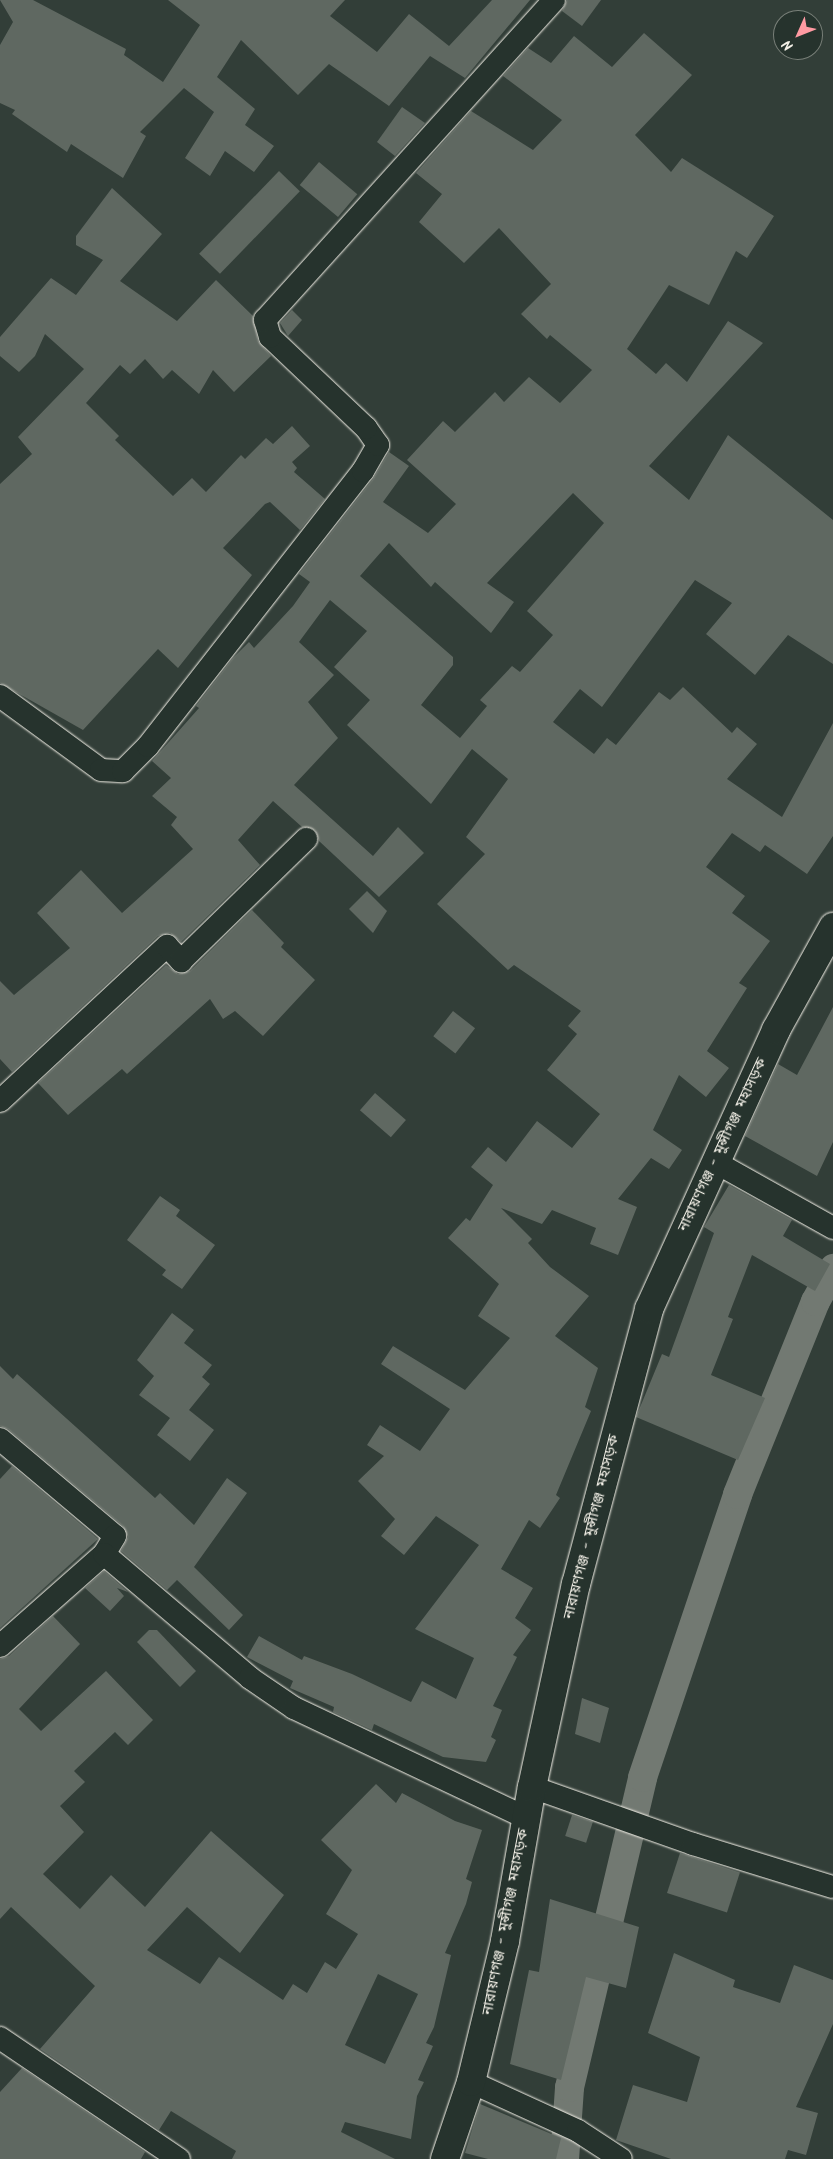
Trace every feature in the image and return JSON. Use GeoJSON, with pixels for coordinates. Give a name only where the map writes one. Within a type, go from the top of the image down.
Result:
{"type":"FeatureCollection","features":[{"type":"Feature","properties":{"kind":"main road","name":"নারায়ণগঞ্জ - মুন্সীগঞ্জ মহাসড়ক"},"geometry":{"type":"LineString","coordinates":[[445,2159],[471,2082],[505,1941],[532,1787],[576,1584],[649,1308],[776,1030],[833,927]]}},
{"type":"Feature","properties":{"kind":"street"},"geometry":{"type":"LineString","coordinates":[[0,696],[101,770],[123,771],[148,746],[363,471],[378,445],[366,428],[270,337],[265,320],[554,0]]}},
{"type":"Feature","properties":{"kind":"street"},"geometry":{"type":"LineString","coordinates":[[0,1101],[167,946],[181,961],[306,839]]}},
{"type":"Feature","properties":{"kind":"street"},"geometry":{"type":"LineString","coordinates":[[715,1162],[833,1228]]}},
{"type":"Feature","properties":{"kind":"street"},"geometry":{"type":"LineString","coordinates":[[0,1439],[115,1536],[104,1554],[0,1646]]}},
{"type":"Feature","properties":{"kind":"street"},"geometry":{"type":"LineString","coordinates":[[104,1554],[250,1678],[294,1708],[527,1818]]}},
{"type":"Feature","properties":{"kind":"street"},"geometry":{"type":"LineString","coordinates":[[532,1787],[693,1844],[833,1887]]}},
{"type":"Feature","properties":{"kind":"street"},"geometry":{"type":"LineString","coordinates":[[0,2038],[179,2159]]}},
{"type":"Feature","properties":{"kind":"street"},"geometry":{"type":"LineString","coordinates":[[471,2082],[578,2130],[622,2159]]}},
{"type":"Feature","properties":{"kind":"building"},"geometry":{"type":"Polygon","coordinates":[[[0,0],[33,0],[126,49],[124,55],[163,82],[200,25],[168,0],[345,0],[330,16],[377,52],[409,14],[449,46],[492,0],[530,0],[465,78],[430,56],[389,106],[329,64],[298,95],[241,40],[217,77],[255,109],[245,125],[274,146],[254,172],[225,151],[210,176],[185,158],[214,112],[184,88],[140,132],[146,136],[123,178],[71,144],[67,152],[12,114],[15,110],[0,103],[0,45],[13,22],[0,0]]]}},
{"type":"Feature","properties":{"kind":"building"},"geometry":{"type":"Polygon","coordinates":[[[567,0],[601,0],[582,26],[562,11],[567,0]]]}},
{"type":"Feature","properties":{"kind":"building"},"geometry":{"type":"Polygon","coordinates":[[[644,33],[692,75],[635,135],[671,172],[682,158],[774,216],[747,258],[736,251],[709,305],[669,285],[627,349],[656,374],[666,363],[687,382],[728,321],[763,343],[649,466],[689,500],[728,435],[833,520],[833,664],[788,635],[755,675],[706,634],[732,603],[695,580],[602,707],[580,689],[553,722],[594,754],[607,738],[616,745],[659,692],[670,700],[683,687],[732,733],[737,727],[757,744],[727,779],[782,817],[833,723],[833,836],[807,874],[765,845],[760,852],[732,833],[706,867],[745,896],[732,913],[770,941],[739,983],[747,988],[707,1051],[729,1068],[706,1097],[679,1075],[653,1130],[682,1150],[669,1169],[651,1158],[618,1199],[637,1207],[618,1255],[590,1244],[596,1228],[552,1210],[542,1224],[501,1208],[532,1239],[528,1243],[550,1267],[589,1296],[555,1336],[598,1368],[585,1407],[591,1411],[556,1495],[560,1498],[540,1528],[529,1520],[501,1569],[533,1588],[515,1618],[531,1630],[513,1655],[517,1657],[493,1706],[502,1710],[491,1737],[496,1740],[486,1762],[443,1757],[374,1724],[372,1730],[333,1712],[334,1707],[290,1688],[293,1681],[247,1657],[259,1636],[302,1660],[304,1656],[352,1674],[411,1702],[422,1681],[456,1699],[474,1658],[415,1629],[479,1545],[436,1516],[404,1555],[381,1536],[395,1519],[358,1481],[384,1456],[367,1445],[380,1425],[420,1451],[450,1409],[381,1364],[393,1346],[465,1390],[510,1338],[478,1316],[499,1284],[448,1238],[466,1218],[470,1221],[493,1185],[471,1167],[488,1147],[506,1162],[537,1121],[572,1148],[600,1114],[547,1070],[577,1034],[568,1026],[581,1011],[514,965],[508,970],[437,904],[485,854],[466,837],[508,779],[472,749],[431,804],[347,725],[370,700],[334,667],[367,631],[330,600],[299,642],[334,675],[308,702],[338,738],[294,785],[373,856],[398,827],[424,853],[379,897],[319,841],[315,830],[302,827],[273,801],[238,840],[260,865],[181,942],[170,933],[158,936],[12,1072],[0,1059],[0,981],[14,995],[70,948],[37,913],[81,870],[122,913],[193,849],[171,825],[177,817],[152,796],[171,778],[152,761],[199,708],[196,706],[233,658],[249,642],[254,648],[293,606],[310,582],[299,574],[373,479],[389,452],[409,466],[383,502],[428,533],[456,504],[407,460],[443,421],[455,432],[495,392],[504,402],[529,377],[560,403],[592,370],[550,335],[547,339],[521,314],[551,284],[499,228],[464,263],[419,222],[442,194],[416,173],[471,111],[533,150],[562,120],[503,76],[528,48],[551,63],[574,36],[612,67],[644,33]],[[573,493],[487,583],[514,602],[491,633],[435,582],[431,587],[389,543],[360,576],[453,657],[453,665],[421,705],[460,738],[487,706],[480,700],[512,666],[520,672],[553,635],[527,611],[604,523],[573,493]]]}},
{"type":"Feature","properties":{"kind":"building"},"geometry":{"type":"Polygon","coordinates":[[[402,107],[425,123],[395,156],[377,142],[402,107]]]}},
{"type":"Feature","properties":{"kind":"building"},"geometry":{"type":"Polygon","coordinates":[[[319,162],[357,194],[338,217],[300,185],[319,162]]]}},
{"type":"Feature","properties":{"kind":"building"},"geometry":{"type":"Polygon","coordinates":[[[279,171],[300,191],[220,274],[199,254],[279,171]]]}},
{"type":"Feature","properties":{"kind":"building"},"geometry":{"type":"Polygon","coordinates":[[[112,188],[162,234],[120,281],[177,321],[216,280],[253,316],[258,341],[271,356],[234,392],[213,370],[199,394],[172,370],[163,379],[145,359],[130,374],[120,365],[86,403],[119,436],[115,440],[173,496],[192,478],[206,492],[241,455],[245,459],[266,438],[273,444],[292,426],[310,446],[292,462],[297,468],[294,472],[325,499],[300,530],[270,502],[265,504],[223,548],[252,575],[178,668],[158,649],[83,730],[0,683],[0,484],[32,454],[18,437],[84,369],[45,334],[35,356],[19,372],[0,356],[0,337],[51,278],[76,295],[103,260],[76,245],[76,236],[112,188]]]}},
{"type":"Feature","properties":{"kind":"building"},"geometry":{"type":"Polygon","coordinates":[[[292,310],[302,320],[288,336],[280,323],[292,310]]]}},
{"type":"Feature","properties":{"kind":"building"},"geometry":{"type":"Polygon","coordinates":[[[367,891],[387,911],[373,933],[349,909],[367,891]]]}},
{"type":"Feature","properties":{"kind":"building"},"geometry":{"type":"Polygon","coordinates":[[[252,910],[284,943],[281,947],[315,980],[263,1036],[235,1011],[223,1019],[210,999],[127,1074],[122,1069],[68,1115],[38,1083],[166,965],[178,974],[190,971],[252,910]]]}},
{"type":"Feature","properties":{"kind":"building"},"geometry":{"type":"Polygon","coordinates":[[[833,1007],[833,1142],[817,1176],[745,1136],[778,1064],[797,1075],[833,1007]]]}},
{"type":"Feature","properties":{"kind":"building"},"geometry":{"type":"Polygon","coordinates":[[[453,1011],[475,1028],[455,1053],[433,1036],[453,1011]]]}},
{"type":"Feature","properties":{"kind":"building"},"geometry":{"type":"Polygon","coordinates":[[[375,1093],[406,1120],[391,1137],[360,1110],[375,1093]]]}},
{"type":"Feature","properties":{"kind":"building"},"geometry":{"type":"Polygon","coordinates":[[[729,1185],[792,1220],[783,1236],[830,1264],[815,1291],[752,1255],[728,1317],[733,1319],[711,1375],[765,1398],[738,1460],[636,1417],[662,1354],[669,1357],[714,1233],[704,1227],[729,1185]]]}},
{"type":"Feature","properties":{"kind":"building"},"geometry":{"type":"Polygon","coordinates":[[[160,1196],[180,1210],[176,1216],[215,1245],[182,1289],[162,1275],[166,1270],[127,1240],[160,1196]]]}},
{"type":"Feature","properties":{"kind":"building"},"geometry":{"type":"Polygon","coordinates":[[[172,1313],[194,1330],[184,1343],[212,1365],[202,1377],[210,1384],[189,1410],[214,1430],[190,1461],[157,1435],[170,1418],[139,1395],[154,1376],[137,1360],[172,1313]]]}},
{"type":"Feature","properties":{"kind":"building"},"geometry":{"type":"Polygon","coordinates":[[[0,1366],[13,1379],[17,1374],[155,1498],[160,1493],[194,1525],[227,1478],[247,1493],[194,1567],[243,1615],[229,1630],[177,1580],[167,1590],[121,1551],[128,1537],[123,1526],[8,1429],[0,1426],[0,1366]]]}},
{"type":"Feature","properties":{"kind":"building"},"geometry":{"type":"Polygon","coordinates":[[[12,1466],[98,1539],[0,1628],[0,1479],[12,1466]]]}},
{"type":"Feature","properties":{"kind":"building"},"geometry":{"type":"Polygon","coordinates":[[[104,1571],[128,1592],[117,1588],[124,1596],[110,1611],[85,1588],[104,1571]]]}},
{"type":"Feature","properties":{"kind":"building"},"geometry":{"type":"Polygon","coordinates":[[[53,1616],[80,1644],[19,1709],[41,1731],[106,1671],[153,1720],[128,1745],[115,1732],[74,1771],[85,1782],[60,1806],[84,1832],[43,1874],[80,1909],[111,1875],[145,1907],[211,1831],[284,1895],[240,1953],[187,1907],[147,1950],[200,1984],[219,1957],[283,2000],[293,1984],[307,1993],[325,1962],[336,1969],[358,1934],[326,1914],[352,1870],[321,1840],[376,1784],[396,1803],[402,1793],[455,1821],[482,1830],[466,1879],[472,1882],[466,1904],[445,1953],[451,1955],[434,2027],[426,2043],[433,2046],[418,2080],[424,2082],[417,2096],[411,2139],[345,2122],[341,2132],[395,2159],[232,2159],[236,2151],[171,2111],[159,2130],[40,2049],[95,1986],[11,1907],[0,1919],[0,1659],[9,1656],[53,1616]],[[378,1974],[345,2045],[385,2064],[418,1994],[378,1974]]]}},
{"type":"Feature","properties":{"kind":"building"},"geometry":{"type":"Polygon","coordinates":[[[149,1630],[157,1630],[196,1671],[180,1687],[137,1642],[149,1630]]]}},
{"type":"Feature","properties":{"kind":"building"},"geometry":{"type":"Polygon","coordinates":[[[582,1698],[609,1708],[600,1743],[575,1734],[582,1698]]]}},
{"type":"Feature","properties":{"kind":"building"},"geometry":{"type":"Polygon","coordinates":[[[572,1815],[593,1822],[586,1843],[565,1836],[572,1815]]]}},
{"type":"Feature","properties":{"kind":"building"},"geometry":{"type":"Polygon","coordinates":[[[680,1853],[740,1872],[727,1912],[667,1893],[680,1853]]]}},
{"type":"Feature","properties":{"kind":"building"},"geometry":{"type":"Polygon","coordinates":[[[550,1899],[639,1927],[626,1988],[586,1977],[561,2080],[510,2064],[529,1970],[539,1972],[550,1899]]]}},
{"type":"Feature","properties":{"kind":"building"},"geometry":{"type":"Polygon","coordinates":[[[674,1953],[735,1980],[733,1987],[780,2003],[794,1965],[833,1980],[833,2024],[796,2107],[818,2113],[806,2155],[788,2150],[785,2159],[671,2159],[616,2140],[633,2085],[687,2102],[700,2057],[648,2033],[674,1953]]]}},
{"type":"Feature","properties":{"kind":"building"},"geometry":{"type":"Polygon","coordinates":[[[22,2068],[145,2152],[141,2159],[0,2159],[0,2092],[22,2068]]]}},
{"type":"Feature","properties":{"kind":"building"},"geometry":{"type":"Polygon","coordinates":[[[480,2104],[561,2138],[556,2159],[488,2159],[465,2153],[480,2104]]]}},
{"type":"Feature","properties":{"kind":"waterway"},"geometry":{"type":"LineString","coordinates":[[564,2159],[569,2087],[642,1777],[737,1494],[815,1301],[833,1268]]}}]}
